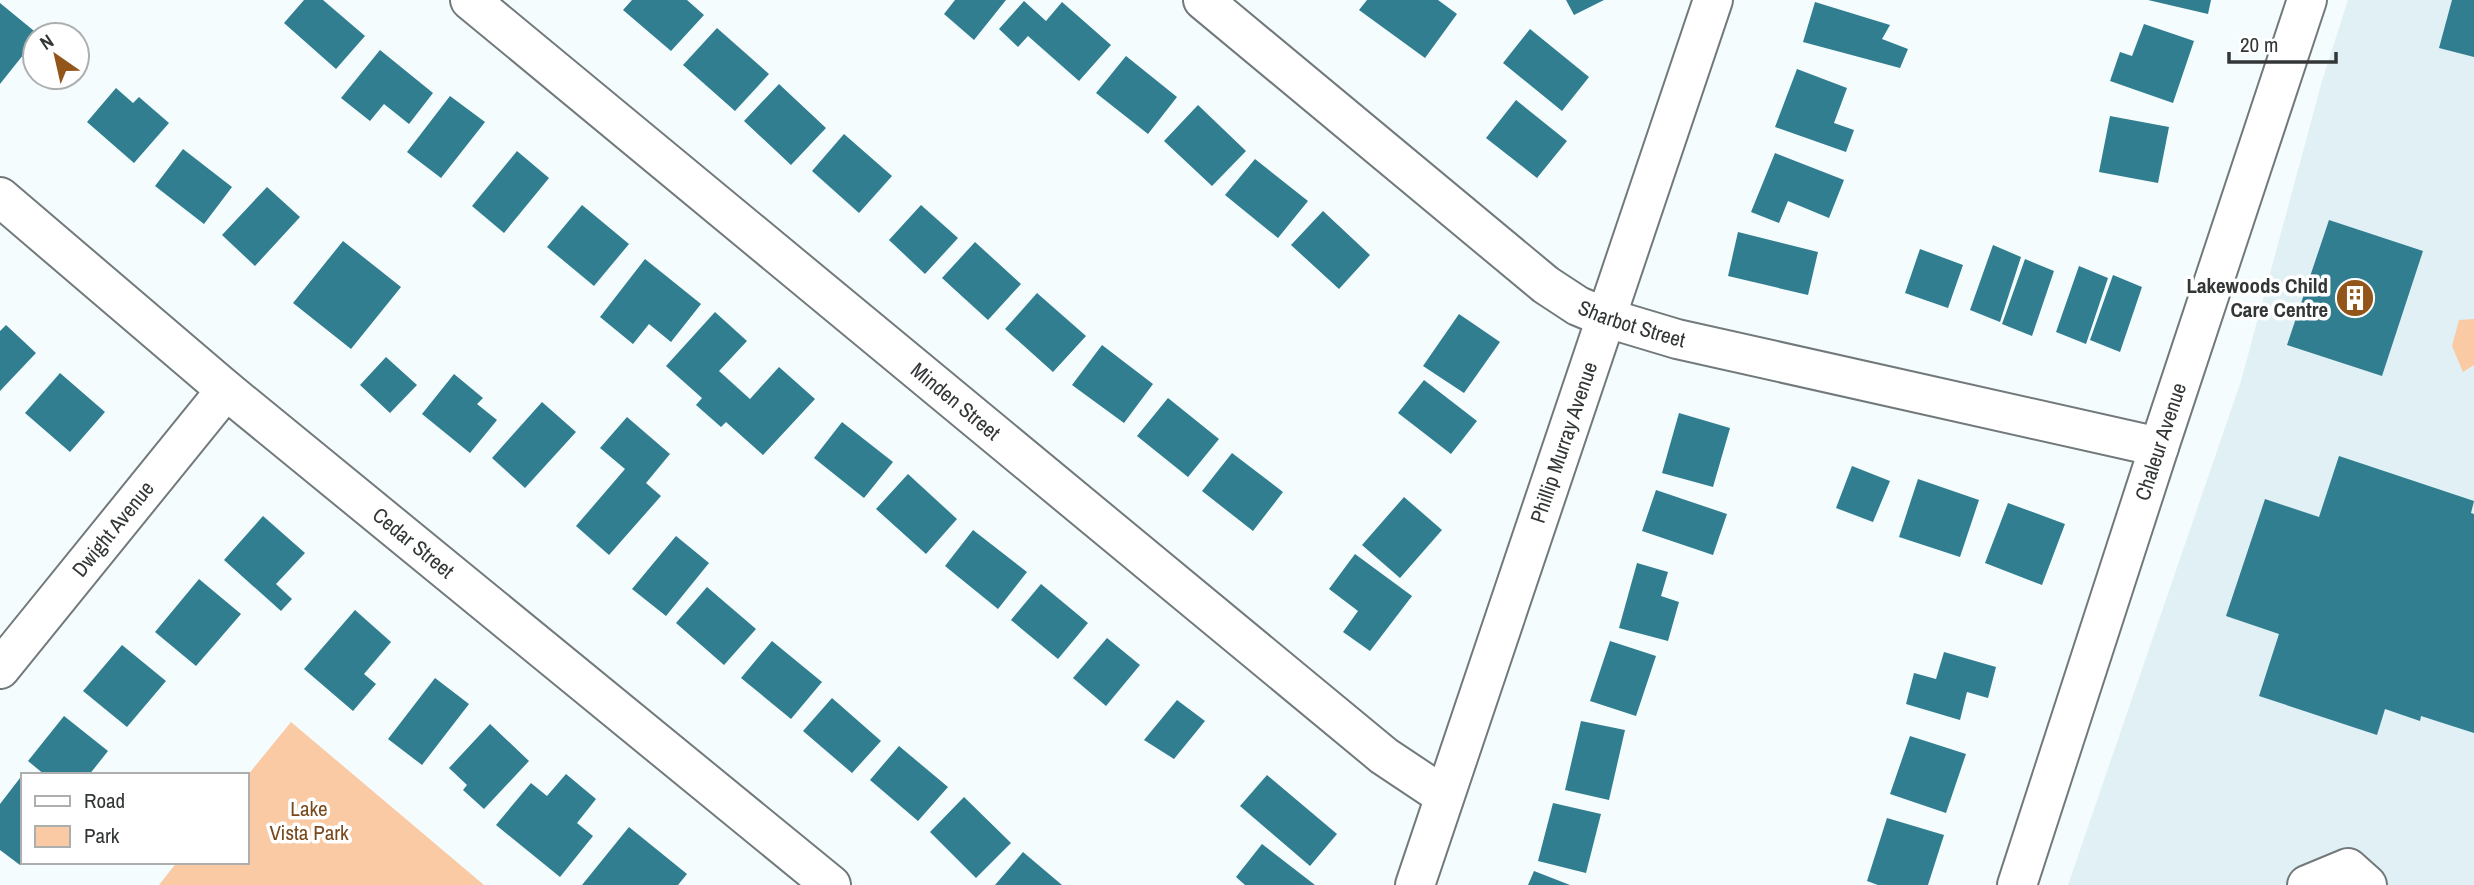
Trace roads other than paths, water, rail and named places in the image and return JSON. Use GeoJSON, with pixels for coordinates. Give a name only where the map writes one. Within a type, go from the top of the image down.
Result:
{"type":"FeatureCollection","features":[{"type":"Feature","properties":{"kind":"street","name":"Minden Street"},"geometry":{"type":"LineString","coordinates":[[470,0],[1384,756],[1444,796]]}},
{"type":"Feature","properties":{"kind":"street","name":"Sharbot Street"},"geometry":{"type":"LineString","coordinates":[[1203,0],[1546,285],[1578,306],[1607,318],[1677,339],[2159,447]]}},
{"type":"Feature","properties":{"kind":"street","name":"Phillip Murray Avenue"},"geometry":{"type":"LineString","coordinates":[[1415,885],[1713,0]]}},
{"type":"Feature","properties":{"kind":"street","name":"Chaleur Avenue"},"geometry":{"type":"LineString","coordinates":[[2017,885],[2307,0]]}},
{"type":"Feature","properties":{"kind":"street","name":"Cedar Street"},"geometry":{"type":"LineString","coordinates":[[0,197],[226,390],[831,885]]}},
{"type":"Feature","properties":{"kind":"street","name":"Dwight Avenue"},"geometry":{"type":"LineString","coordinates":[[0,669],[226,390]]}},
{"type":"Feature","properties":{"kind":"street"},"geometry":{"type":"LineString","coordinates":[[2307,885],[2348,868],[2367,885]]}},
{"type":"Feature","properties":{"kind":"place","name":"Lakewoods Child Care Centre"},"geometry":{"type":"Point","coordinates":[2355,298]}},
{"type":"Feature","properties":{"kind":"park label","name":"Lake Vista Park"},"geometry":{"type":"Point","coordinates":[309,821]}}]}
